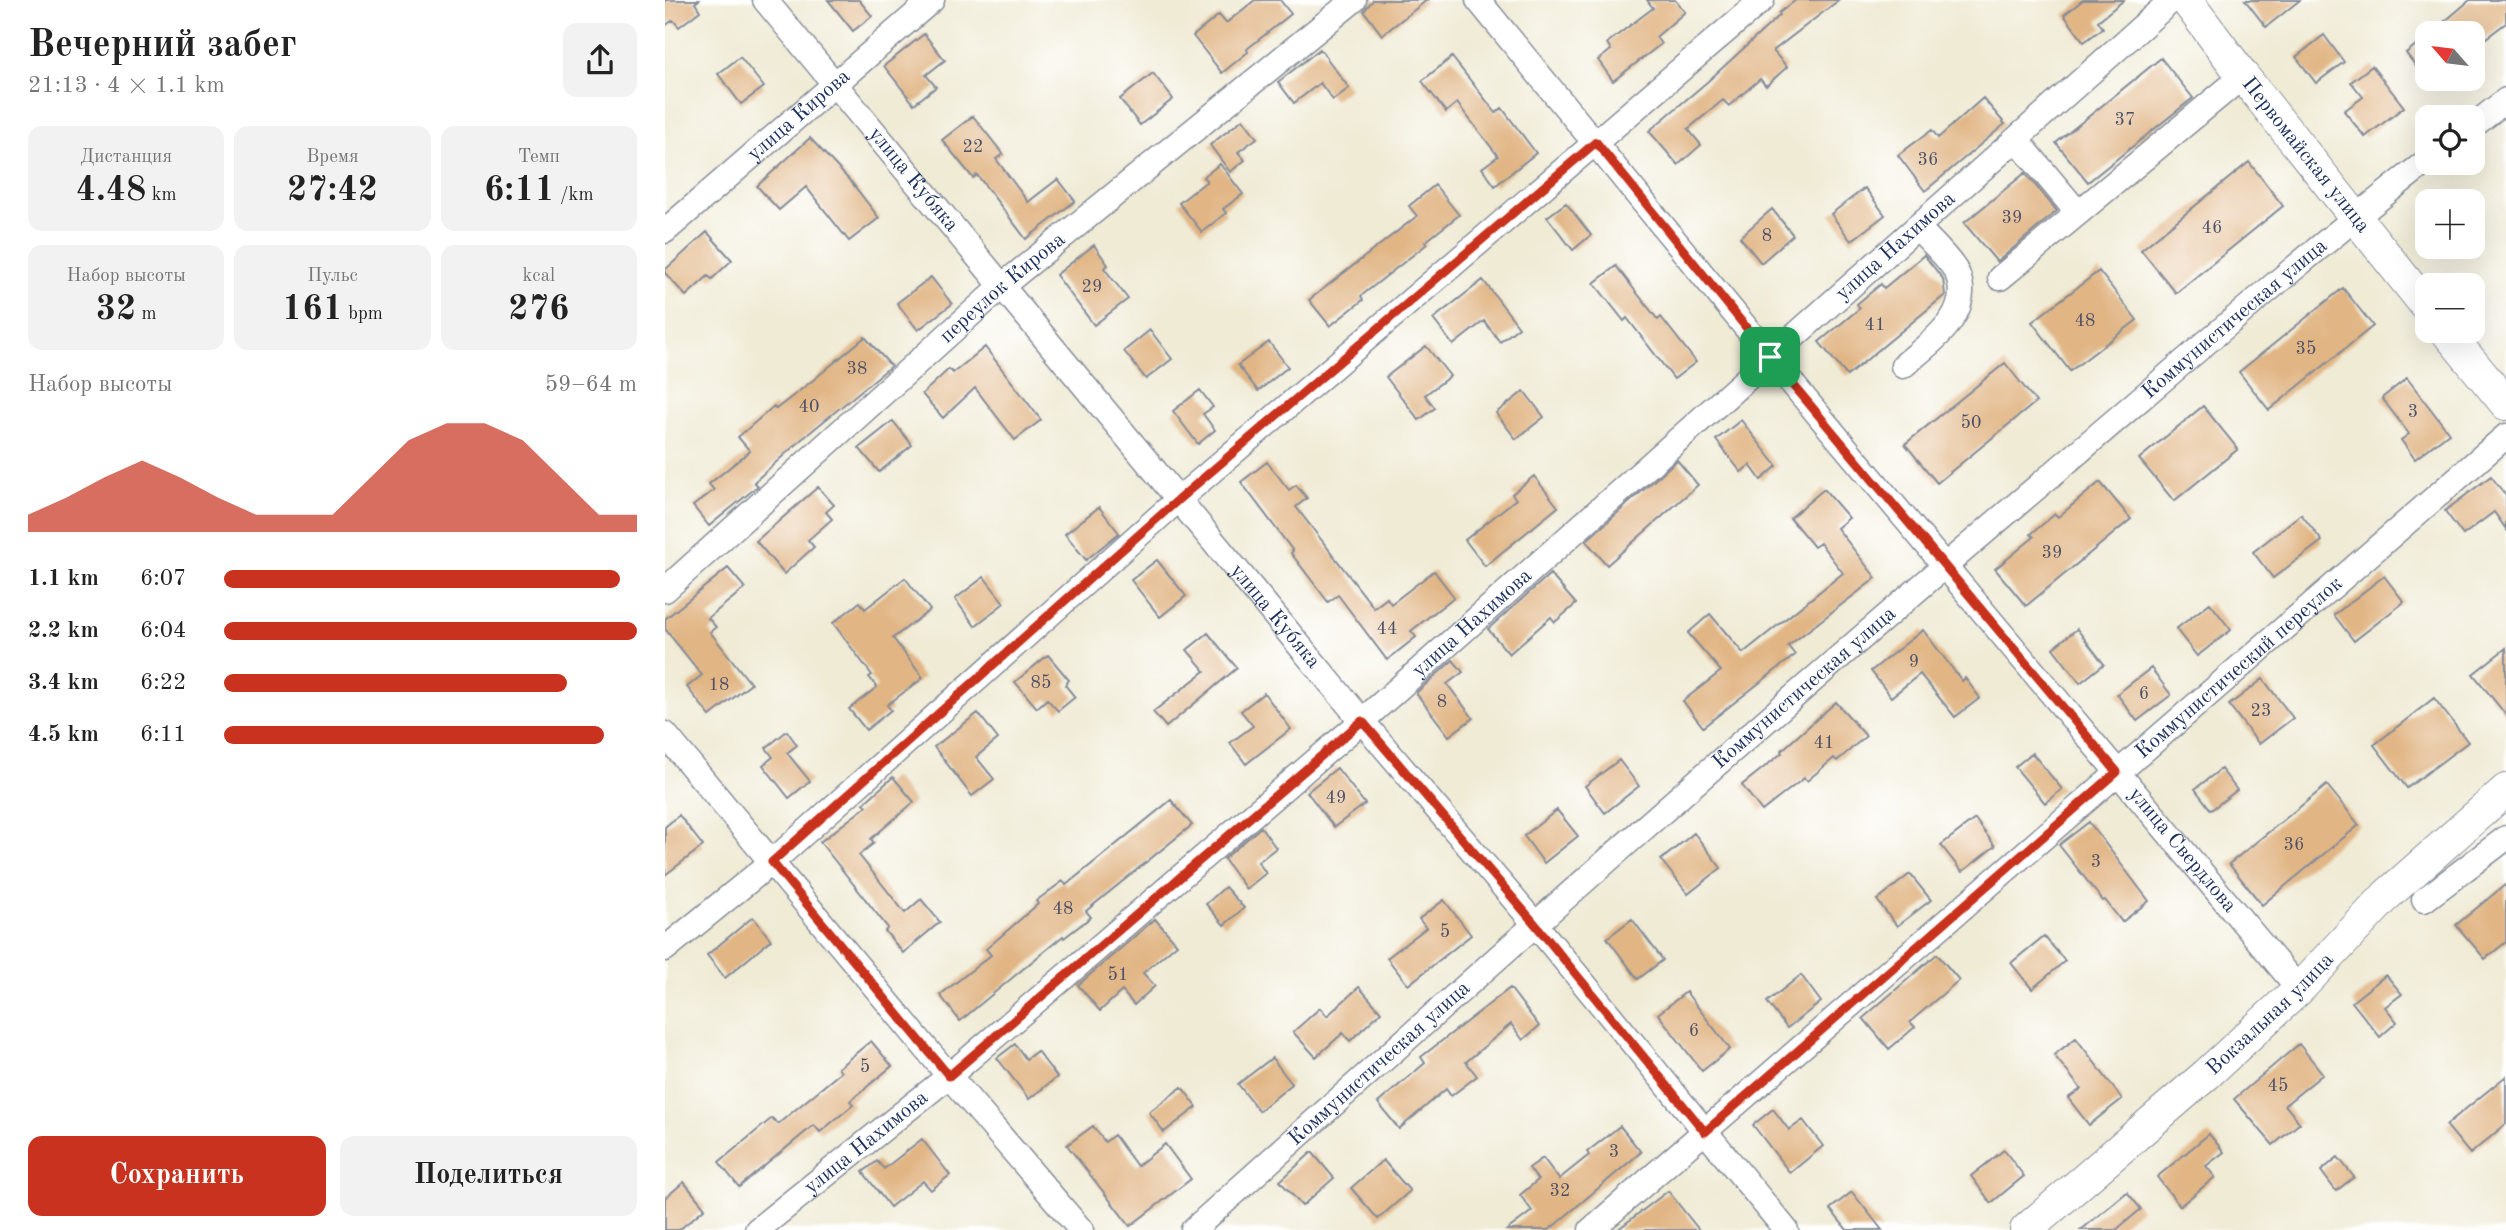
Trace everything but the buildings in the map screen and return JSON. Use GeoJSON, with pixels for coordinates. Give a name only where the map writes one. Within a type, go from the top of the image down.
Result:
{"type":"FeatureCollection","features":[{"type":"Feature","properties":{"kind":"main road","name":"Первомайская улица"},"geometry":{"type":"LineString","coordinates":[[2186,0],[2354,218],[2415,292]]}},
{"type":"Feature","properties":{"kind":"main road"},"geometry":{"type":"LineString","coordinates":[[2456,343],[2506,404]]}},
{"type":"Feature","properties":{"kind":"main road","name":"Вокзальная улица"},"geometry":{"type":"LineString","coordinates":[[2026,1230],[2207,1074],[2299,989],[2388,894],[2506,790]]}},
{"type":"Feature","properties":{"kind":"street","name":"улица Кубяка"},"geometry":{"type":"LineString","coordinates":[[765,0],[1362,721],[1535,924],[1786,1230]]}},
{"type":"Feature","properties":{"kind":"street","name":"улица Кирова"},"geometry":{"type":"LineString","coordinates":[[665,231],[932,0]]}},
{"type":"Feature","properties":{"kind":"street","name":"переулок Кирова"},"geometry":{"type":"LineString","coordinates":[[665,590],[1002,286],[1354,0]]}},
{"type":"Feature","properties":{"kind":"street","name":"улица Свердлова"},"geometry":{"type":"LineString","coordinates":[[1478,0],[1770,357],[2299,989]]}},
{"type":"Feature","properties":{"kind":"street"},"geometry":{"type":"LineString","coordinates":[[665,949],[772,862],[1179,499],[1762,0]]}},
{"type":"Feature","properties":{"kind":"street","name":"улица Нахимова"},"geometry":{"type":"LineString","coordinates":[[757,1230],[949,1076],[1362,721],[2172,0]]}},
{"type":"Feature","properties":{"kind":"street"},"geometry":{"type":"LineString","coordinates":[[2000,278],[2243,76]]}},
{"type":"Feature","properties":{"kind":"street"},"geometry":{"type":"LineString","coordinates":[[2485,116],[2506,100]]}},
{"type":"Feature","properties":{"kind":"street"},"geometry":{"type":"LineString","coordinates":[[2017,140],[2078,213]]}},
{"type":"Feature","properties":{"kind":"street","name":"Коммунистическая улица"},"geometry":{"type":"LineString","coordinates":[[1193,1230],[1535,924],[1945,565],[2354,218],[2415,170]]}},
{"type":"Feature","properties":{"kind":"street"},"geometry":{"type":"LineString","coordinates":[[1903,366],[1945,329],[1956,315],[1961,290],[1956,271],[1917,227]]}},
{"type":"Feature","properties":{"kind":"street","name":"Коммунистический переулок"},"geometry":{"type":"LineString","coordinates":[[1591,1230],[2506,436]]}},
{"type":"Feature","properties":{"kind":"street"},"geometry":{"type":"LineString","coordinates":[[665,734],[949,1076],[1081,1230]]}},
{"type":"Feature","properties":{"kind":"street"},"geometry":{"type":"LineString","coordinates":[[2424,900],[2506,838]]}},
{"type":"Feature","properties":{"kind":"route"},"geometry":{"type":"LineString","coordinates":[[1596,142],[1770,357],[2117,772],[1705,1132],[1535,924],[1362,721],[949,1076],[772,862],[1179,499],[1596,142]]}}]}
